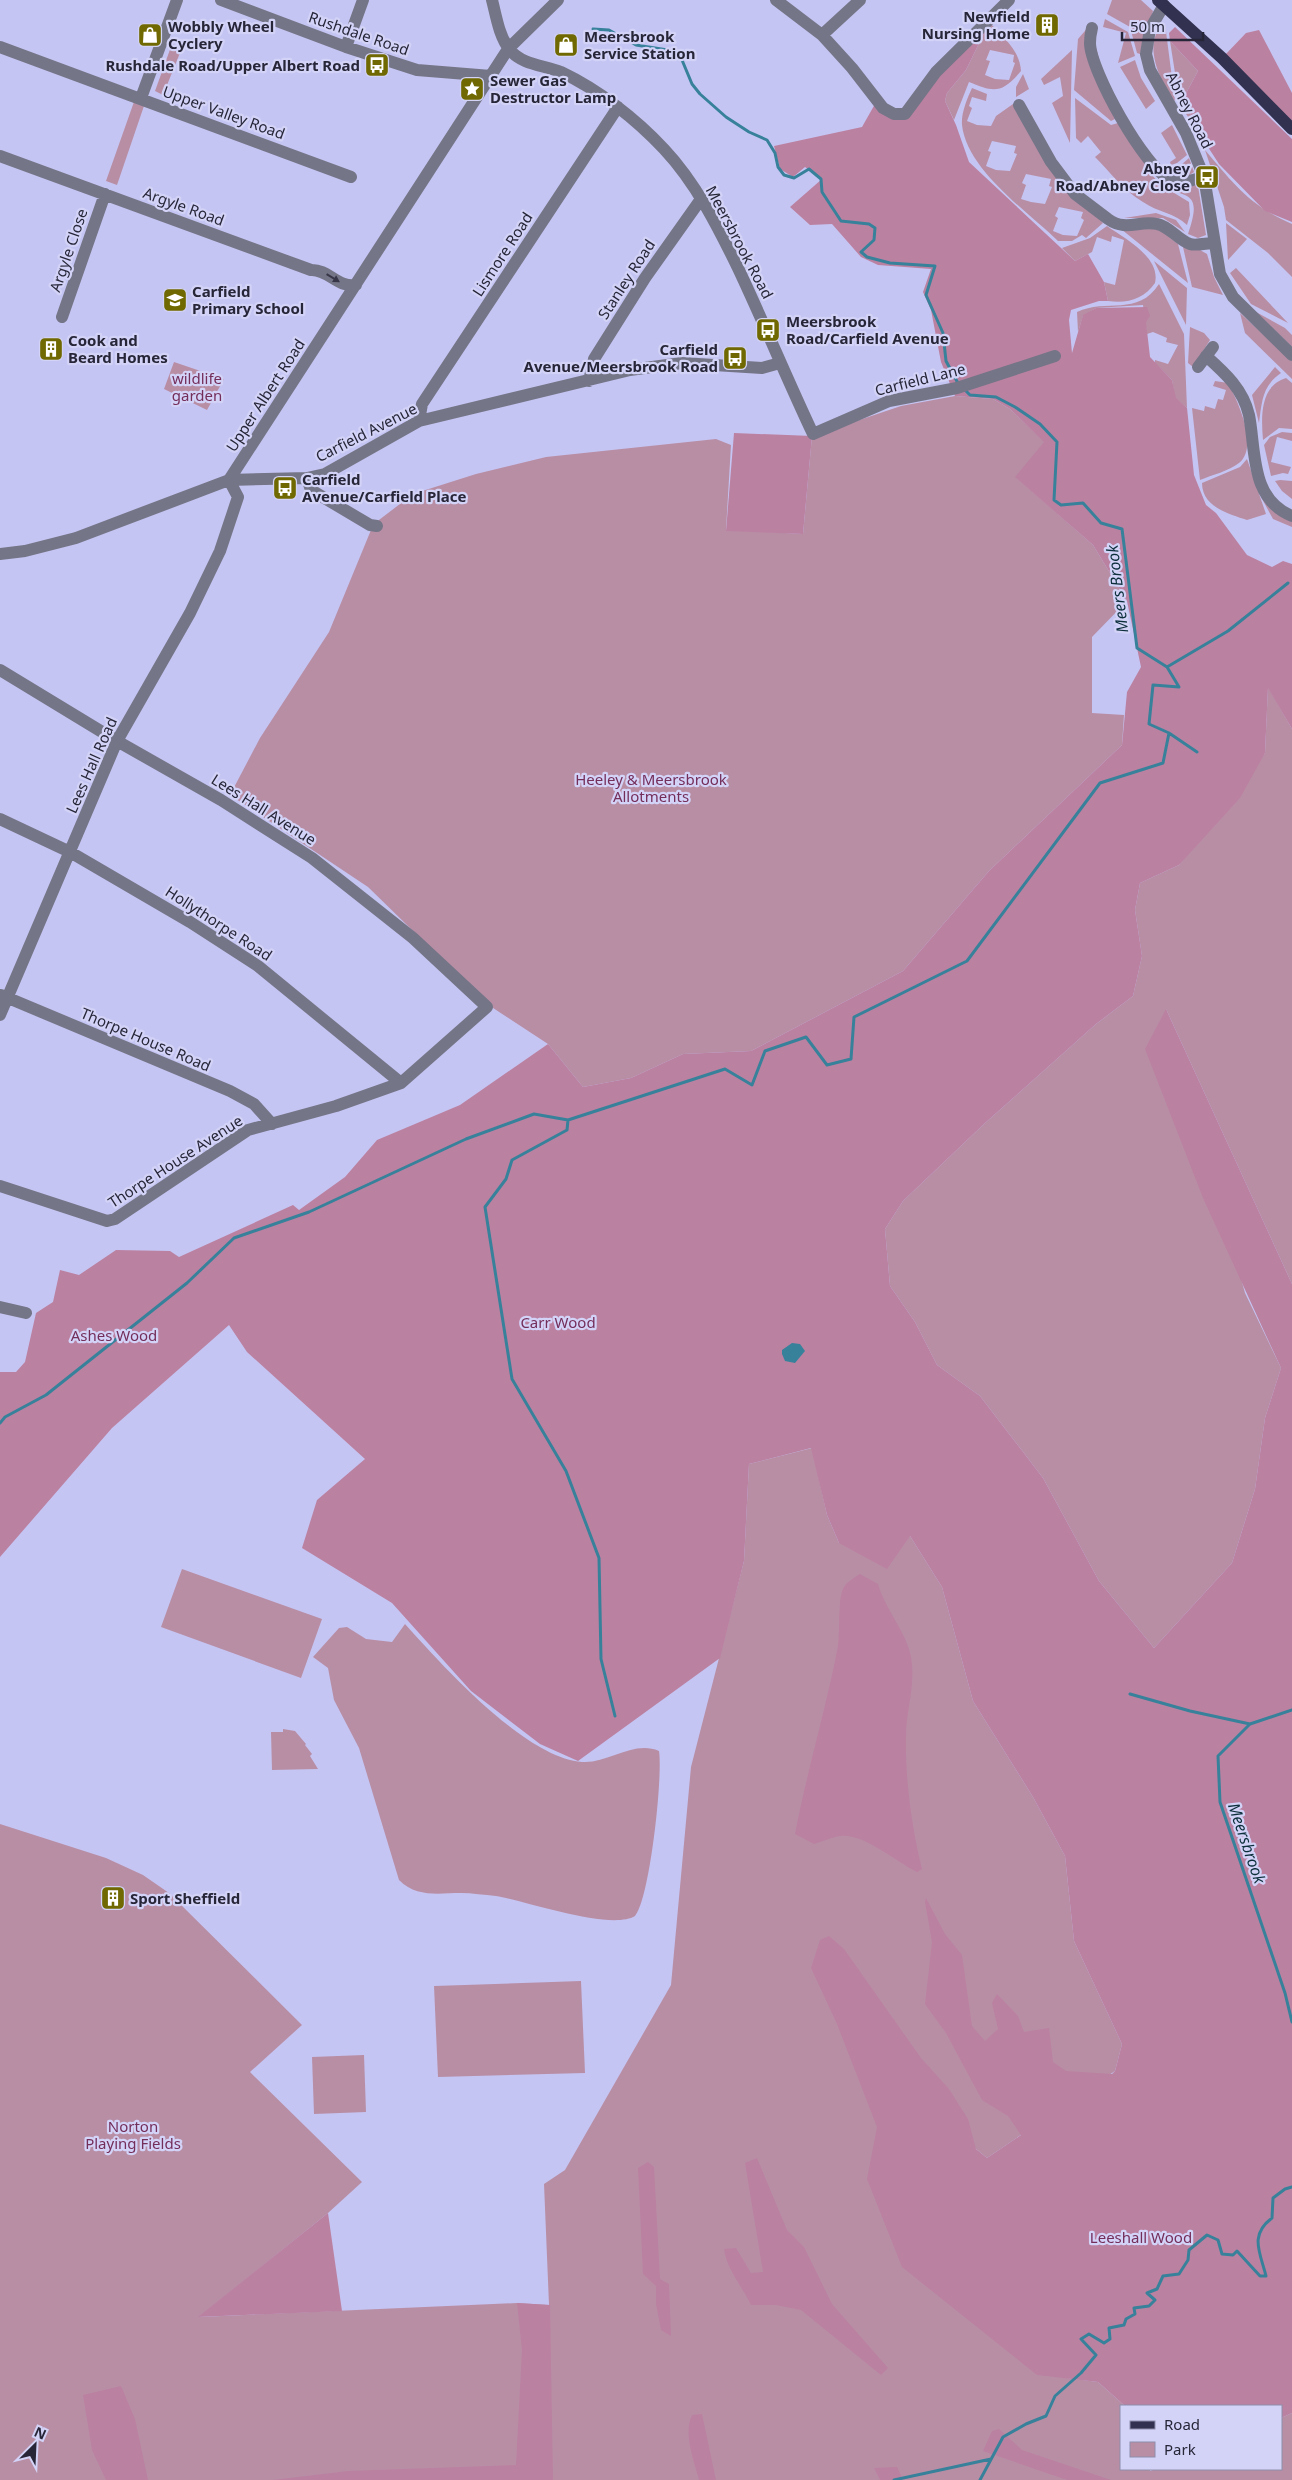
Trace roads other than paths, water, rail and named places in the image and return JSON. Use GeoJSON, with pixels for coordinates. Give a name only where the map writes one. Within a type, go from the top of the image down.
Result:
{"type":"FeatureCollection","features":[{"type":"Feature","properties":{"kind":"main road"},"geometry":{"type":"LineString","coordinates":[[1161,3],[1222,58],[1292,129]]}},
{"type":"Feature","properties":{"kind":"street"},"geometry":{"type":"LineString","coordinates":[[142,98],[177,0]]}},
{"type":"Feature","properties":{"kind":"street","name":"Rushdale Road"},"geometry":{"type":"LineString","coordinates":[[220,0],[346,47],[417,70],[491,76]]}},
{"type":"Feature","properties":{"kind":"street"},"geometry":{"type":"LineString","coordinates":[[346,47],[363,0]]}},
{"type":"Feature","properties":{"kind":"street"},"geometry":{"type":"LineString","coordinates":[[492,0],[497,21],[508,49]]}},
{"type":"Feature","properties":{"kind":"street","name":"Upper Albert Road"},"geometry":{"type":"LineString","coordinates":[[229,480],[508,49],[558,0]]}},
{"type":"Feature","properties":{"kind":"street"},"geometry":{"type":"LineString","coordinates":[[776,0],[822,35],[852,68],[883,108],[894,114],[905,114],[936,72],[1009,0]]}},
{"type":"Feature","properties":{"kind":"street"},"geometry":{"type":"LineString","coordinates":[[822,35],[860,0]]}},
{"type":"Feature","properties":{"kind":"street","name":"Abney Road"},"geometry":{"type":"LineString","coordinates":[[1161,3],[1150,29],[1146,54],[1150,70],[1186,133],[1204,177],[1210,207],[1213,243],[1220,274],[1233,298],[1292,355]]}},
{"type":"Feature","properties":{"kind":"street"},"geometry":{"type":"LineString","coordinates":[[1092,28],[1090,43],[1103,85],[1121,118],[1159,171],[1170,179],[1184,182],[1204,177]]}},
{"type":"Feature","properties":{"kind":"street","name":"Upper Valley Road"},"geometry":{"type":"LineString","coordinates":[[0,48],[142,98],[351,177]]}},
{"type":"Feature","properties":{"kind":"street","name":"Meersbrook Road"},"geometry":{"type":"LineString","coordinates":[[508,49],[518,58],[561,72],[618,107],[664,149],[701,199],[734,259],[762,318],[780,363]]}},
{"type":"Feature","properties":{"kind":"street"},"geometry":{"type":"LineString","coordinates":[[1019,105],[1051,162],[1075,194],[1114,223],[1133,227],[1152,223],[1160,224],[1191,244],[1213,243]]}},
{"type":"Feature","properties":{"kind":"street","name":"Lismore Road"},"geometry":{"type":"LineString","coordinates":[[418,421],[422,404],[618,107]]}},
{"type":"Feature","properties":{"kind":"street","name":"Argyle Road"},"geometry":{"type":"LineString","coordinates":[[0,156],[311,270],[318,269],[345,285],[356,285]]}},
{"type":"Feature","properties":{"kind":"street","name":"Argyle Close"},"geometry":{"type":"LineString","coordinates":[[62,317],[105,194]]}},
{"type":"Feature","properties":{"kind":"street","name":"Stanley Road"},"geometry":{"type":"LineString","coordinates":[[588,381],[594,359],[644,278],[701,199]]}},
{"type":"Feature","properties":{"kind":"street"},"geometry":{"type":"LineString","coordinates":[[1198,368],[1209,352],[1231,378],[1248,414],[1251,449],[1261,485],[1273,503],[1292,516]]}},
{"type":"Feature","properties":{"kind":"street","name":"Carfield Lane"},"geometry":{"type":"LineString","coordinates":[[780,363],[812,434],[889,402],[961,386],[1055,356]]}},
{"type":"Feature","properties":{"kind":"street","name":"Carfield Avenue"},"geometry":{"type":"LineString","coordinates":[[229,480],[307,478],[326,474],[418,421],[656,365],[682,363],[762,368],[780,363]]}},
{"type":"Feature","properties":{"kind":"street"},"geometry":{"type":"LineString","coordinates":[[307,478],[310,487],[316,493],[370,525],[377,526]]}},
{"type":"Feature","properties":{"kind":"street"},"geometry":{"type":"LineString","coordinates":[[0,554],[76,538],[229,480]]}},
{"type":"Feature","properties":{"kind":"street","name":"Lees Hall Road"},"geometry":{"type":"LineString","coordinates":[[0,1015],[3,996],[70,852],[116,741],[190,613],[220,551],[238,497],[229,480]]}},
{"type":"Feature","properties":{"kind":"street","name":"Lees Hall Avenue"},"geometry":{"type":"LineString","coordinates":[[0,670],[116,741],[221,800],[312,858],[413,938],[487,1007]]}},
{"type":"Feature","properties":{"kind":"street","name":"Hollythorpe Road"},"geometry":{"type":"LineString","coordinates":[[0,819],[70,852],[190,922],[258,966],[402,1083]]}},
{"type":"Feature","properties":{"kind":"street","name":"Thorpe House Road"},"geometry":{"type":"LineString","coordinates":[[3,996],[230,1091],[254,1104],[272,1124]]}},
{"type":"Feature","properties":{"kind":"street","name":"Thorpe House Avenue"},"geometry":{"type":"LineString","coordinates":[[0,1186],[107,1222],[115,1219],[248,1130],[336,1106],[402,1083],[487,1007]]}},
{"type":"Feature","properties":{"kind":"street"},"geometry":{"type":"LineString","coordinates":[[0,1307],[26,1313]]}},
{"type":"Feature","properties":{"kind":"water"},"geometry":{"type":"Polygon","coordinates":[[[792,1343],[800,1344],[805,1351],[795,1363],[785,1361],[782,1354],[782,1350],[792,1343]]]}},
{"type":"Feature","properties":{"kind":"waterway","name":"Meers Brook"},"geometry":{"type":"LineString","coordinates":[[593,29],[609,30],[636,45],[674,51],[682,60],[692,84],[700,94],[726,117],[749,132],[767,140],[775,153],[778,167],[784,175],[794,178],[809,169],[821,179],[822,192],[841,221],[869,224],[875,228],[874,240],[861,252],[867,257],[890,263],[935,266],[926,295],[943,333],[946,361],[959,385]]}},
{"type":"Feature","properties":{"kind":"waterway","name":"Meers Brook"},"geometry":{"type":"LineString","coordinates":[[964,389],[970,395],[996,397],[1040,424],[1057,442],[1054,500],[1061,505],[1083,503],[1101,523],[1122,529],[1137,648],[1167,667],[1179,687],[1153,685],[1149,724],[1169,733],[1197,752]]}},
{"type":"Feature","properties":{"kind":"waterway"},"geometry":{"type":"LineString","coordinates":[[1167,667],[1228,631],[1288,583]]}},
{"type":"Feature","properties":{"kind":"waterway"},"geometry":{"type":"LineString","coordinates":[[0,1423],[5,1417],[46,1395],[187,1283],[234,1238],[309,1212],[466,1139],[534,1114],[568,1120],[725,1069],[752,1085],[765,1051],[806,1037],[827,1065],[851,1059],[854,1017],[967,961],[1100,783],[1163,763],[1169,733]]}},
{"type":"Feature","properties":{"kind":"waterway"},"geometry":{"type":"LineString","coordinates":[[568,1120],[567,1130],[512,1160],[506,1179],[485,1207],[512,1379],[566,1471],[599,1558],[601,1659],[615,1716]]}},
{"type":"Feature","properties":{"kind":"waterway"},"geometry":{"type":"LineString","coordinates":[[1130,1694],[1190,1711],[1250,1724]]}},
{"type":"Feature","properties":{"kind":"waterway","name":"Meersbrook"},"geometry":{"type":"LineString","coordinates":[[1292,1710],[1250,1724],[1218,1756],[1220,1802],[1285,1993],[1292,2022]]}},
{"type":"Feature","properties":{"kind":"waterway","name":"Meersbrook"},"geometry":{"type":"LineString","coordinates":[[980,2480],[1003,2437],[1026,2424],[1046,2416],[1055,2396],[1081,2373],[1096,2355],[1081,2339],[1089,2334],[1104,2343],[1110,2339],[1109,2328],[1124,2325],[1126,2319],[1135,2314],[1134,2308],[1149,2306],[1155,2300],[1147,2293],[1157,2289],[1163,2276],[1179,2274],[1188,2260],[1189,2250],[1207,2235],[1218,2240],[1222,2254],[1233,2255],[1237,2251],[1260,2276],[1266,2276],[1259,2252],[1258,2237],[1265,2224],[1272,2218],[1273,2198],[1285,2189],[1292,2187]]}},
{"type":"Feature","properties":{"kind":"waterway","name":"Meersbrook"},"geometry":{"type":"LineString","coordinates":[[894,2480],[991,2459]]}},
{"type":"Feature","properties":{"kind":"place","name":"Newfield Nursing Home"},"geometry":{"type":"Point","coordinates":[1047,25]}},
{"type":"Feature","properties":{"kind":"place","name":"Wobbly Wheel Cyclery"},"geometry":{"type":"Point","coordinates":[150,35]}},
{"type":"Feature","properties":{"kind":"place","name":"Meersbrook Service Station"},"geometry":{"type":"Point","coordinates":[566,45]}},
{"type":"Feature","properties":{"kind":"place","name":"Rushdale Road/Upper Albert Road"},"geometry":{"type":"Point","coordinates":[377,65]}},
{"type":"Feature","properties":{"kind":"place","name":"Sewer Gas Destructor Lamp"},"geometry":{"type":"Point","coordinates":[472,89]}},
{"type":"Feature","properties":{"kind":"place","name":"Abney Road/Abney Close"},"geometry":{"type":"Point","coordinates":[1207,177]}},
{"type":"Feature","properties":{"kind":"place","name":"Carfield Primary School"},"geometry":{"type":"Point","coordinates":[175,300]}},
{"type":"Feature","properties":{"kind":"place","name":"Meersbrook Road/Carfield Avenue"},"geometry":{"type":"Point","coordinates":[768,330]}},
{"type":"Feature","properties":{"kind":"place","name":"Cook and Beard Homes"},"geometry":{"type":"Point","coordinates":[51,349]}},
{"type":"Feature","properties":{"kind":"place","name":"Carfield Avenue/Meersbrook Road"},"geometry":{"type":"Point","coordinates":[735,358]}},
{"type":"Feature","properties":{"kind":"place","name":"Carfield Avenue/Carfield Place"},"geometry":{"type":"Point","coordinates":[285,488]}},
{"type":"Feature","properties":{"kind":"place","name":"Sport Sheffield"},"geometry":{"type":"Point","coordinates":[113,1898]}},
{"type":"Feature","properties":{"kind":"park label","name":"wildlife garden"},"geometry":{"type":"Point","coordinates":[197,386]}},
{"type":"Feature","properties":{"kind":"park label","name":"Heeley & Meersbrook Allotments"},"geometry":{"type":"Point","coordinates":[651,788]}},
{"type":"Feature","properties":{"kind":"park label","name":"Carr Wood"},"geometry":{"type":"Point","coordinates":[558,1322]}},
{"type":"Feature","properties":{"kind":"park label","name":"Ashes Wood"},"geometry":{"type":"Point","coordinates":[114,1335]}},
{"type":"Feature","properties":{"kind":"park label","name":"Norton Playing Fields"},"geometry":{"type":"Point","coordinates":[133,2134]}},
{"type":"Feature","properties":{"kind":"park label","name":"Leeshall Wood"},"geometry":{"type":"Point","coordinates":[1141,2237]}}]}
